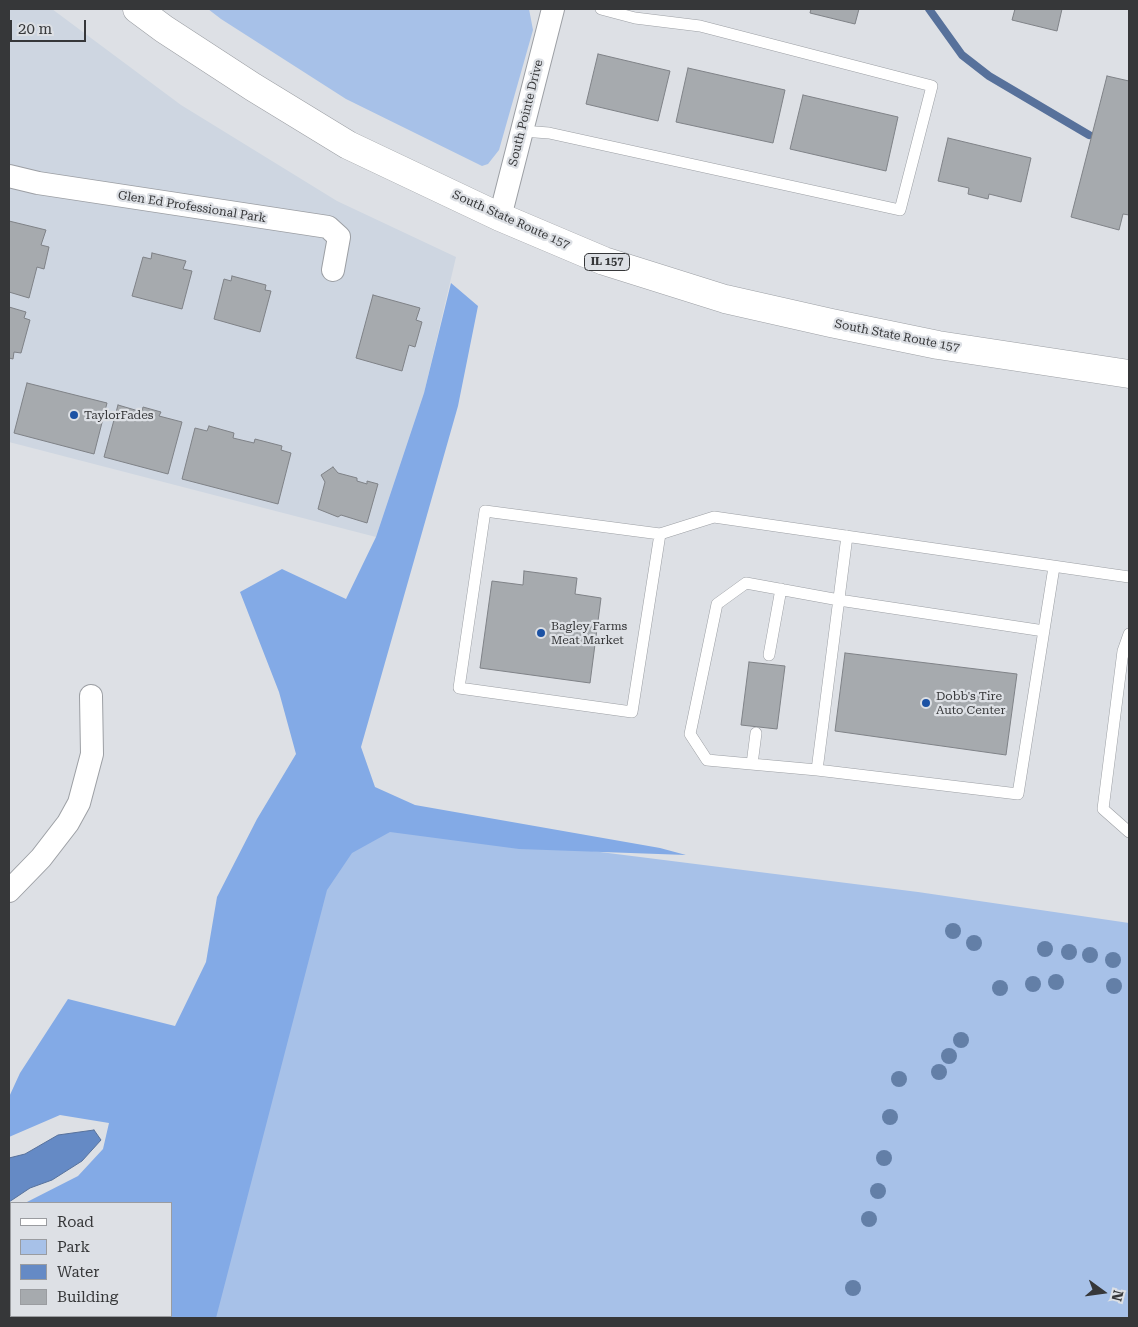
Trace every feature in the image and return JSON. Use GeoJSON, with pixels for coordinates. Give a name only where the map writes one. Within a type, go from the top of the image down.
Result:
{"type":"FeatureCollection","features":[{"type":"Feature","properties":{"kind":"main road","name":"South State Route 157"},"geometry":{"type":"LineString","coordinates":[[137,9],[164,29],[253,87],[348,145],[500,217],[604,261],[725,299],[938,345],[1129,374]]}},
{"type":"Feature","properties":{"kind":"street","name":"South Pointe Drive"},"geometry":{"type":"LineString","coordinates":[[500,217],[553,9]]}},
{"type":"Feature","properties":{"kind":"street","name":"Glen Ed Professional Park"},"geometry":{"type":"LineString","coordinates":[[9,176],[47,184],[328,227],[339,237],[333,270]]}},
{"type":"Feature","properties":{"kind":"street"},"geometry":{"type":"LineString","coordinates":[[9,891],[41,858],[68,823],[79,803],[92,754],[91,696]]}},
{"type":"Feature","properties":{"kind":"lane"},"geometry":{"type":"LineString","coordinates":[[522,131],[549,133],[900,210],[932,86],[700,26],[634,18],[601,9]]}},
{"type":"Feature","properties":{"kind":"lane"},"geometry":{"type":"LineString","coordinates":[[660,534],[632,712],[459,688],[485,511],[660,534],[714,516],[1129,577]]}},
{"type":"Feature","properties":{"kind":"lane"},"geometry":{"type":"LineString","coordinates":[[817,770],[847,536]]}},
{"type":"Feature","properties":{"kind":"lane"},"geometry":{"type":"LineString","coordinates":[[1044,630],[839,600],[746,583],[717,604],[690,734],[707,760],[817,770],[1018,794],[1054,567]]}},
{"type":"Feature","properties":{"kind":"lane"},"geometry":{"type":"LineString","coordinates":[[769,656],[781,589]]}},
{"type":"Feature","properties":{"kind":"lane"},"geometry":{"type":"LineString","coordinates":[[1129,634],[1103,809],[1129,832]]}},
{"type":"Feature","properties":{"kind":"lane"},"geometry":{"type":"LineString","coordinates":[[752,764],[756,733]]}},
{"type":"Feature","properties":{"kind":"shaded area"},"geometry":{"type":"Polygon","coordinates":[[[9,9],[52,9],[181,105],[337,201],[456,257],[424,393],[376,537],[9,442],[9,9]]]}},
{"type":"Feature","properties":{"kind":"shaded area"},"geometry":{"type":"Polygon","coordinates":[[[451,283],[478,306],[458,406],[361,747],[375,787],[415,805],[660,848],[686,855],[519,849],[390,832],[352,853],[327,890],[216,1318],[143,1318],[172,1317],[172,1202],[27,1202],[78,1176],[103,1149],[109,1123],[60,1115],[9,1137],[9,1097],[20,1073],[68,999],[175,1026],[206,962],[217,897],[257,819],[296,754],[279,692],[240,592],[282,569],[346,599],[376,537],[424,393],[451,283]]]}},
{"type":"Feature","properties":{"kind":"shaded area"},"geometry":{"type":"Polygon","coordinates":[[[9,1211],[10,1317],[94,1317],[9,1318],[9,1211]]]}},
{"type":"Feature","properties":{"kind":"green space"},"geometry":{"type":"Polygon","coordinates":[[[208,9],[529,9],[533,30],[499,150],[488,164],[482,166],[346,99],[208,9]]]}},
{"type":"Feature","properties":{"kind":"green space"},"geometry":{"type":"Polygon","coordinates":[[[338,819],[918,892],[1129,923],[1129,1318],[209,1318],[338,819]]]}},
{"type":"Feature","properties":{"kind":"water"},"geometry":{"type":"Polygon","coordinates":[[[94,1130],[101,1140],[82,1161],[52,1180],[30,1188],[9,1202],[9,1158],[25,1154],[58,1135],[94,1130]]]}},
{"type":"Feature","properties":{"kind":"building"},"geometry":{"type":"Polygon","coordinates":[[[811,9],[859,9],[855,24],[810,13],[811,9]]]}},
{"type":"Feature","properties":{"kind":"building"},"geometry":{"type":"Polygon","coordinates":[[[1015,9],[1062,9],[1057,31],[1012,20],[1015,9]]]}},
{"type":"Feature","properties":{"kind":"building"},"geometry":{"type":"Polygon","coordinates":[[[598,54],[670,71],[658,121],[586,104],[598,54]]]}},
{"type":"Feature","properties":{"kind":"building"},"geometry":{"type":"Polygon","coordinates":[[[688,68],[785,90],[773,143],[676,122],[688,68]]]}},
{"type":"Feature","properties":{"kind":"building"},"geometry":{"type":"Polygon","coordinates":[[[1107,76],[1129,81],[1129,215],[1123,214],[1119,230],[1071,217],[1107,76]]]}},
{"type":"Feature","properties":{"kind":"building"},"geometry":{"type":"Polygon","coordinates":[[[803,95],[898,117],[886,171],[790,149],[803,95]]]}},
{"type":"Feature","properties":{"kind":"building"},"geometry":{"type":"Polygon","coordinates":[[[948,138],[1031,158],[1021,202],[989,194],[988,199],[968,194],[969,188],[938,181],[948,138]]]}},
{"type":"Feature","properties":{"kind":"building"},"geometry":{"type":"Polygon","coordinates":[[[9,221],[46,230],[41,245],[49,247],[44,269],[37,267],[29,298],[9,292],[9,221]]]}},
{"type":"Feature","properties":{"kind":"building"},"geometry":{"type":"Polygon","coordinates":[[[152,253],[186,261],[183,269],[192,271],[182,309],[132,296],[143,257],[151,259],[152,253]]]}},
{"type":"Feature","properties":{"kind":"building"},"geometry":{"type":"Polygon","coordinates":[[[232,276],[266,285],[265,290],[271,291],[260,332],[214,319],[224,279],[231,281],[232,276]]]}},
{"type":"Feature","properties":{"kind":"building"},"geometry":{"type":"Polygon","coordinates":[[[373,295],[420,308],[416,320],[422,322],[415,347],[409,345],[402,371],[356,358],[373,295]]]}},
{"type":"Feature","properties":{"kind":"building"},"geometry":{"type":"Polygon","coordinates":[[[9,307],[26,312],[24,318],[30,320],[21,353],[14,352],[13,359],[9,358],[9,307]]]}},
{"type":"Feature","properties":{"kind":"building"},"geometry":{"type":"Polygon","coordinates":[[[27,383],[107,403],[94,454],[14,433],[27,383]]]}},
{"type":"Feature","properties":{"kind":"building"},"geometry":{"type":"Polygon","coordinates":[[[118,405],[142,412],[143,407],[161,412],[159,416],[182,422],[168,474],[104,457],[118,405]]]}},
{"type":"Feature","properties":{"kind":"building"},"geometry":{"type":"Polygon","coordinates":[[[209,426],[234,433],[233,438],[254,443],[255,439],[282,446],[281,450],[291,453],[278,504],[182,479],[195,428],[207,431],[209,426]]]}},
{"type":"Feature","properties":{"kind":"building"},"geometry":{"type":"Polygon","coordinates":[[[333,467],[338,473],[357,478],[357,481],[367,484],[367,481],[378,484],[367,523],[341,515],[338,517],[318,509],[325,482],[321,475],[333,467]]]}},
{"type":"Feature","properties":{"kind":"building","name":"Bagley Farms Meat Market"},"geometry":{"type":"Polygon","coordinates":[[[524,571],[577,578],[575,594],[601,598],[590,683],[480,668],[492,581],[523,585],[524,571]]]}},
{"type":"Feature","properties":{"kind":"building","name":"Dobb's Tire Auto Center"},"geometry":{"type":"Polygon","coordinates":[[[845,653],[1017,674],[1006,755],[835,731],[845,653]]]}},
{"type":"Feature","properties":{"kind":"building"},"geometry":{"type":"Polygon","coordinates":[[[749,662],[785,666],[777,729],[741,725],[749,662]]]}},
{"type":"Feature","properties":{"kind":"waterway"},"geometry":{"type":"LineString","coordinates":[[929,9],[962,55],[989,76],[1089,135]]}},
{"type":"Feature","properties":{"kind":"place","name":"TaylorFades"},"geometry":{"type":"Point","coordinates":[74,415]}},
{"type":"Feature","properties":{"kind":"place","name":"Bagley Farms Meat Market"},"geometry":{"type":"Point","coordinates":[541,633]}},
{"type":"Feature","properties":{"kind":"place","name":"Dobb's Tire Auto Center"},"geometry":{"type":"Point","coordinates":[926,703]}}]}
